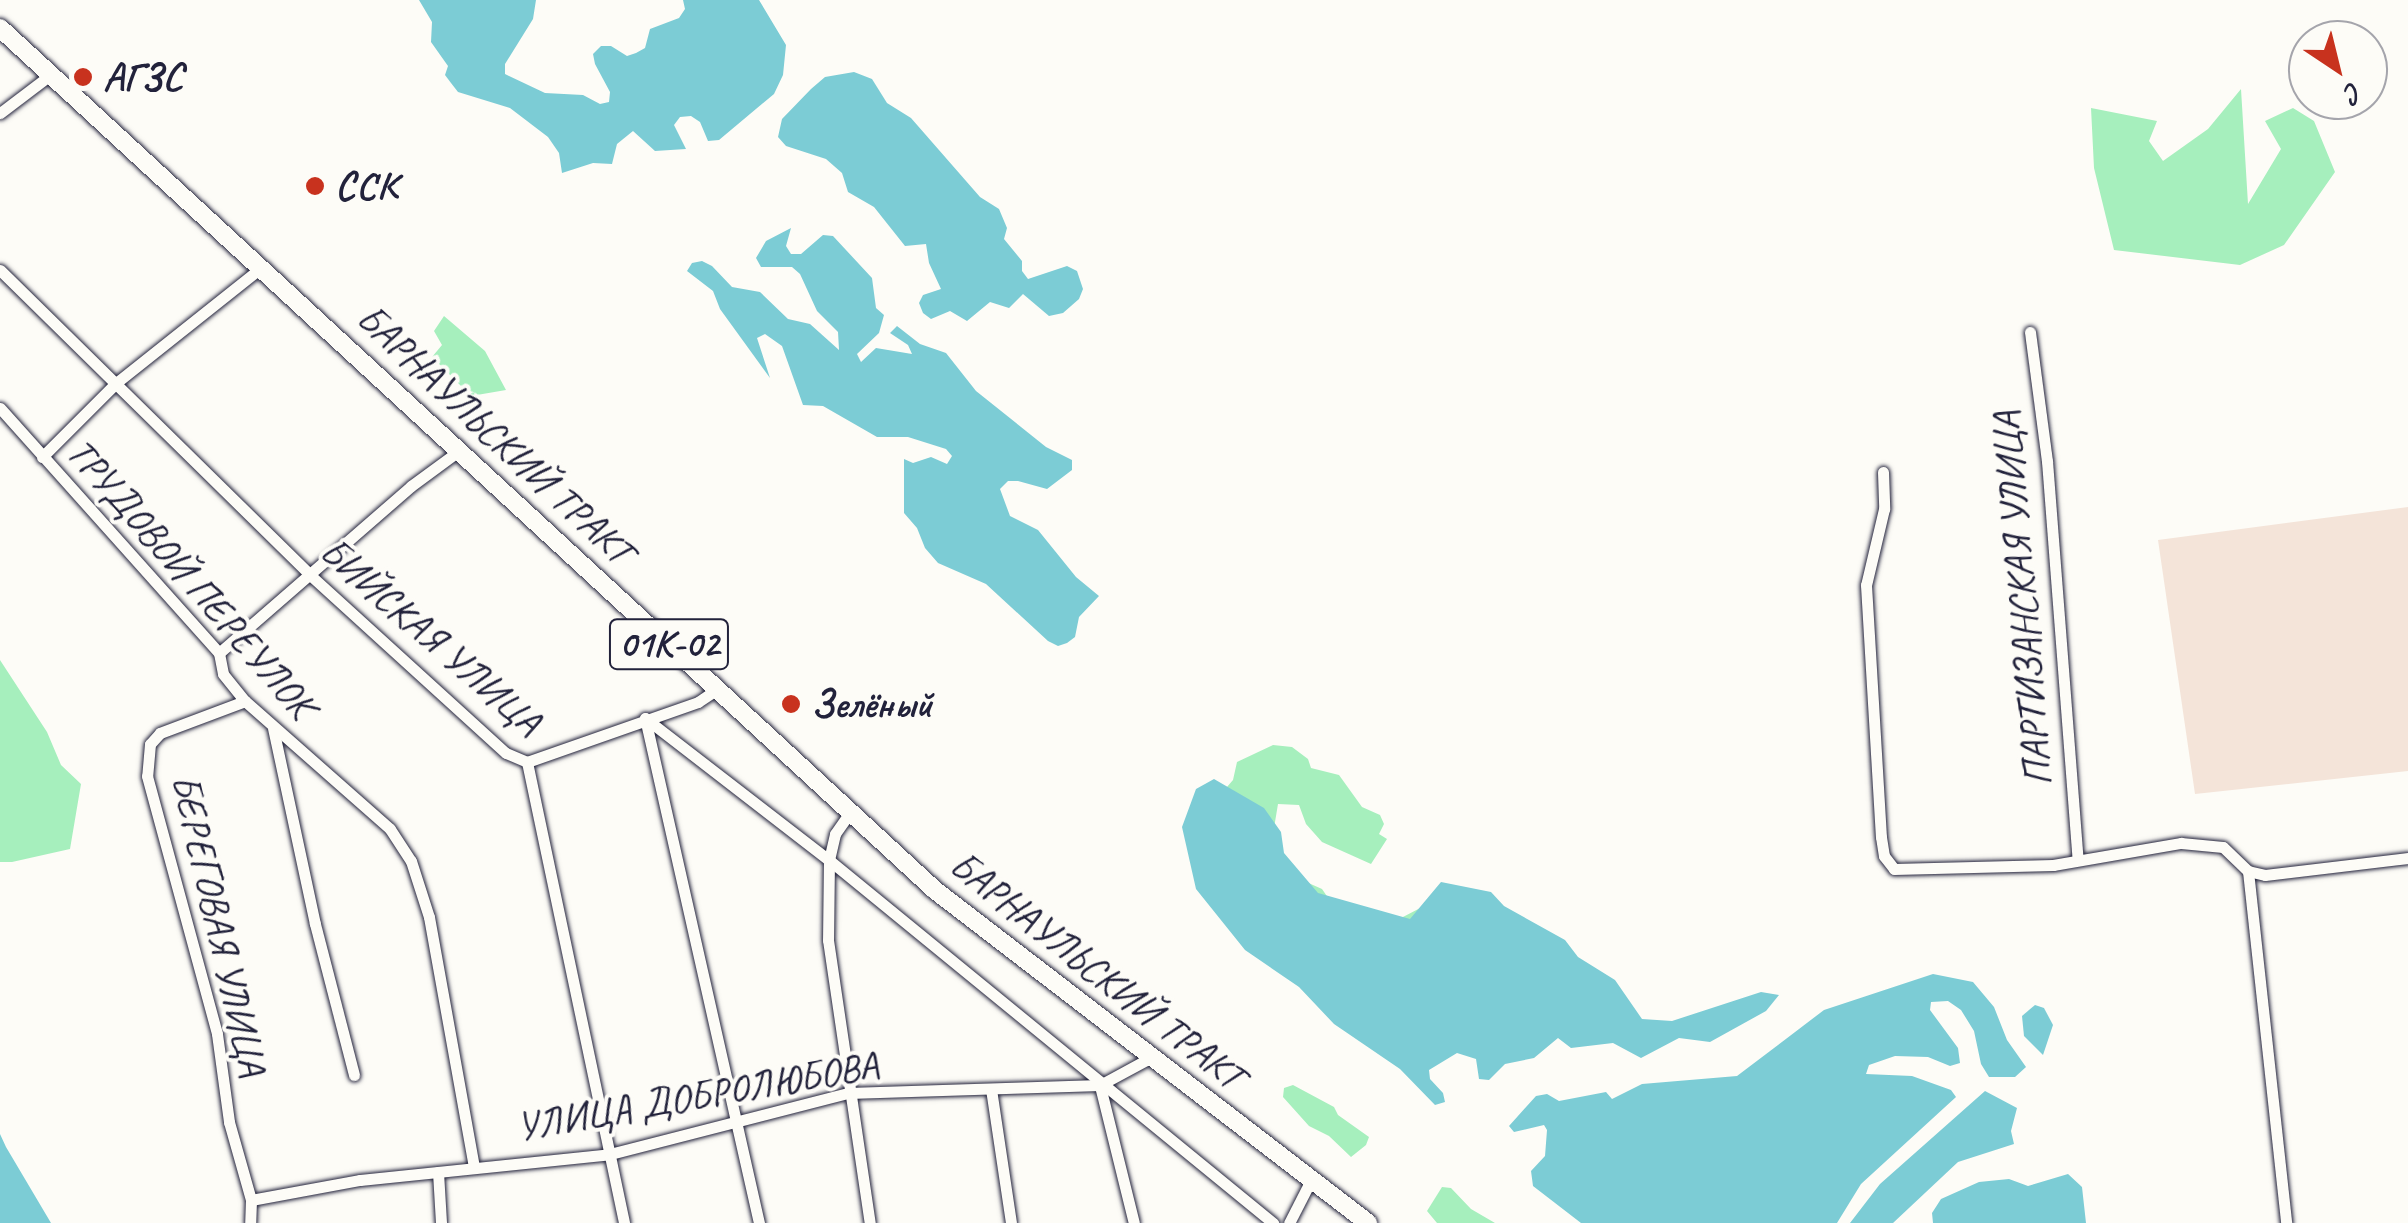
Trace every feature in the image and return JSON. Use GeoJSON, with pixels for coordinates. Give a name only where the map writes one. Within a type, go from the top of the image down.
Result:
{"type":"FeatureCollection","features":[{"type":"Feature","properties":{"kind":"main road","name":"БАРНАУЛЬСКИЙ ТРАКТ"},"geometry":{"type":"LineString","coordinates":[[0,28],[987,934],[1368,1223]]}},
{"type":"Feature","properties":{"kind":"street"},"geometry":{"type":"LineString","coordinates":[[0,112],[50,74]]}},
{"type":"Feature","properties":{"kind":"street"},"geometry":{"type":"LineString","coordinates":[[42,456],[116,383],[262,267]]}},
{"type":"Feature","properties":{"kind":"street","name":"БИЙСКАЯ УЛИЦА"},"geometry":{"type":"LineString","coordinates":[[0,270],[308,574],[506,754],[527,762],[624,1223]]}},
{"type":"Feature","properties":{"kind":"street","name":"ПАРТИЗАНСКАЯ УЛИЦА"},"geometry":{"type":"LineString","coordinates":[[2030,332],[2048,461],[2078,860]]}},
{"type":"Feature","properties":{"kind":"street","name":"ТРУДОВОЙ ПЕРЕУЛОК"},"geometry":{"type":"LineString","coordinates":[[0,408],[219,653],[223,674],[245,700],[390,830],[410,861],[429,917],[474,1168]]}},
{"type":"Feature","properties":{"kind":"street"},"geometry":{"type":"LineString","coordinates":[[219,653],[308,574],[460,450]]}},
{"type":"Feature","properties":{"kind":"street"},"geometry":{"type":"LineString","coordinates":[[1883,472],[1884,510],[1866,584],[1884,856],[1894,869],[2053,865],[2181,843],[2223,846],[2248,871],[2265,876],[2408,858]]}},
{"type":"Feature","properties":{"kind":"street"},"geometry":{"type":"LineString","coordinates":[[527,762],[698,702],[717,688]]}},
{"type":"Feature","properties":{"kind":"street","name":"БЕРЕГОВАЯ УЛИЦА"},"geometry":{"type":"LineString","coordinates":[[245,700],[160,732],[150,744],[147,776],[217,1034],[229,1122],[251,1200],[250,1223]]}},
{"type":"Feature","properties":{"kind":"street"},"geometry":{"type":"LineString","coordinates":[[645,718],[829,860],[1273,1223]]}},
{"type":"Feature","properties":{"kind":"street"},"geometry":{"type":"LineString","coordinates":[[645,718],[760,1223]]}},
{"type":"Feature","properties":{"kind":"street"},"geometry":{"type":"LineString","coordinates":[[273,728],[315,924],[354,1075]]}},
{"type":"Feature","properties":{"kind":"street"},"geometry":{"type":"LineString","coordinates":[[851,812],[835,834],[829,860],[828,940],[870,1223]]}},
{"type":"Feature","properties":{"kind":"street"},"geometry":{"type":"LineString","coordinates":[[2248,871],[2286,1223]]}},
{"type":"Feature","properties":{"kind":"street","name":"УЛИЦА ДОБРОЛЮБОВА"},"geometry":{"type":"LineString","coordinates":[[251,1200],[438,1172],[610,1154],[848,1093],[1100,1085],[1150,1058]]}},
{"type":"Feature","properties":{"kind":"street"},"geometry":{"type":"LineString","coordinates":[[1100,1085],[1134,1223]]}},
{"type":"Feature","properties":{"kind":"street"},"geometry":{"type":"LineString","coordinates":[[991,1089],[1012,1223]]}},
{"type":"Feature","properties":{"kind":"street"},"geometry":{"type":"LineString","coordinates":[[438,1172],[441,1223]]}},
{"type":"Feature","properties":{"kind":"street"},"geometry":{"type":"LineString","coordinates":[[1289,1223],[1311,1180]]}},
{"type":"Feature","properties":{"kind":"shaded area"},"geometry":{"type":"Polygon","coordinates":[[[2408,507],[2408,771],[2195,794],[2158,540],[2408,507]]]}},
{"type":"Feature","properties":{"kind":"green space"},"geometry":{"type":"Polygon","coordinates":[[[2241,89],[2248,204],[2281,149],[2265,121],[2288,110],[2288,120],[2314,121],[2335,172],[2284,245],[2240,265],[2114,250],[2094,168],[2091,108],[2157,121],[2149,141],[2163,161],[2208,129],[2241,89]]]}},
{"type":"Feature","properties":{"kind":"green space"},"geometry":{"type":"Polygon","coordinates":[[[444,316],[485,351],[506,390],[471,396],[432,357],[442,345],[434,331],[444,316]]]}},
{"type":"Feature","properties":{"kind":"green space"},"geometry":{"type":"Polygon","coordinates":[[[0,660],[47,732],[61,765],[81,784],[70,849],[12,862],[0,862],[0,660]]]}},
{"type":"Feature","properties":{"kind":"green space"},"geometry":{"type":"Polygon","coordinates":[[[1273,745],[1292,747],[1308,759],[1311,768],[1339,775],[1362,807],[1380,815],[1384,824],[1379,834],[1387,839],[1371,864],[1322,842],[1306,824],[1299,805],[1278,804],[1273,834],[1295,877],[1322,889],[1333,905],[1401,918],[1426,905],[1430,1008],[1214,802],[1233,780],[1237,762],[1273,745]]]}},
{"type":"Feature","properties":{"kind":"green space"},"geometry":{"type":"Polygon","coordinates":[[[1293,1085],[1334,1107],[1338,1115],[1369,1137],[1366,1145],[1351,1157],[1329,1136],[1309,1126],[1283,1097],[1284,1088],[1293,1085]]]}},
{"type":"Feature","properties":{"kind":"green space"},"geometry":{"type":"Polygon","coordinates":[[[1442,1187],[1451,1188],[1471,1209],[1495,1223],[1437,1223],[1427,1211],[1442,1187]]]}},
{"type":"Feature","properties":{"kind":"water"},"geometry":{"type":"Polygon","coordinates":[[[419,0],[536,0],[533,19],[505,64],[505,74],[545,93],[583,95],[600,104],[609,102],[610,92],[593,54],[601,46],[611,46],[627,56],[645,48],[650,29],[679,18],[685,9],[683,0],[759,0],[786,45],[783,75],[774,94],[719,140],[708,141],[700,122],[691,116],[680,117],[674,125],[686,149],[655,151],[633,131],[617,144],[612,164],[593,163],[562,173],[559,153],[548,137],[510,108],[458,92],[445,75],[448,66],[431,42],[432,22],[419,0]]]}},
{"type":"Feature","properties":{"kind":"water"},"geometry":{"type":"Polygon","coordinates":[[[854,72],[872,79],[887,103],[911,118],[980,197],[999,209],[1007,228],[1004,239],[1022,261],[1022,271],[1028,279],[1067,266],[1077,271],[1083,289],[1079,299],[1063,313],[1049,316],[1023,294],[1009,308],[990,302],[967,321],[950,311],[931,319],[923,313],[919,303],[923,295],[941,289],[929,263],[926,244],[905,246],[874,207],[848,192],[842,173],[826,159],[786,146],[778,137],[782,119],[825,77],[854,72]]]}},
{"type":"Feature","properties":{"kind":"water"},"geometry":{"type":"Polygon","coordinates":[[[791,228],[786,246],[791,254],[801,254],[823,235],[833,236],[872,278],[876,308],[884,315],[879,333],[857,354],[861,362],[876,348],[912,354],[908,345],[890,333],[897,326],[920,344],[946,353],[976,391],[1046,447],[1072,460],[1072,470],[1047,489],[1008,481],[1000,489],[1010,516],[1038,530],[1076,577],[1099,596],[1079,617],[1075,637],[1067,643],[1058,646],[1048,641],[986,584],[938,563],[925,548],[917,528],[904,513],[904,459],[913,463],[931,457],[947,464],[952,456],[946,449],[908,437],[877,437],[823,406],[803,405],[782,346],[765,334],[757,338],[770,378],[720,309],[713,291],[687,271],[692,263],[702,261],[712,266],[732,287],[760,292],[788,319],[810,324],[839,350],[838,332],[817,311],[800,274],[792,267],[761,267],[756,258],[766,241],[791,228]]]}},
{"type":"Feature","properties":{"kind":"water"},"geometry":{"type":"Polygon","coordinates":[[[1214,779],[1264,808],[1281,832],[1284,853],[1318,893],[1410,919],[1441,882],[1491,892],[1504,906],[1565,940],[1578,957],[1615,980],[1642,1019],[1672,1021],[1761,992],[1779,995],[1766,1011],[1710,1042],[1679,1038],[1641,1058],[1613,1043],[1571,1048],[1558,1038],[1534,1058],[1505,1064],[1489,1080],[1479,1079],[1476,1059],[1457,1053],[1429,1070],[1430,1079],[1443,1093],[1445,1102],[1435,1105],[1400,1069],[1334,1024],[1299,987],[1245,950],[1196,889],[1182,827],[1196,789],[1214,779]]]}},
{"type":"Feature","properties":{"kind":"water"},"geometry":{"type":"Polygon","coordinates":[[[1933,974],[1973,982],[1994,1007],[2007,1040],[2026,1067],[2015,1077],[1989,1077],[1981,1064],[1974,1031],[1961,1010],[1948,1001],[1931,1002],[1930,1010],[1958,1048],[1960,1063],[1950,1066],[1928,1057],[1895,1056],[1869,1065],[1866,1074],[1912,1076],[1951,1090],[1956,1097],[1861,1184],[1837,1223],[1581,1223],[1533,1186],[1531,1171],[1545,1156],[1547,1130],[1544,1125],[1514,1132],[1509,1126],[1536,1096],[1547,1094],[1559,1101],[1606,1092],[1612,1099],[1642,1084],[1737,1076],[1824,1010],[1933,974]]]}},
{"type":"Feature","properties":{"kind":"water"},"geometry":{"type":"Polygon","coordinates":[[[2035,1005],[2044,1008],[2053,1025],[2043,1055],[2024,1036],[2022,1016],[2035,1005]]]}},
{"type":"Feature","properties":{"kind":"water"},"geometry":{"type":"Polygon","coordinates":[[[1985,1091],[2017,1108],[2011,1131],[2014,1144],[1958,1162],[1893,1223],[1850,1223],[1880,1184],[1985,1091]]]}},
{"type":"Feature","properties":{"kind":"water"},"geometry":{"type":"Polygon","coordinates":[[[0,1134],[6,1147],[51,1223],[0,1223],[0,1134]]]}},
{"type":"Feature","properties":{"kind":"water"},"geometry":{"type":"Polygon","coordinates":[[[2068,1174],[2082,1187],[2086,1223],[1933,1223],[1932,1213],[1941,1199],[1979,1182],[2009,1179],[2028,1186],[2068,1174]]]}},
{"type":"Feature","properties":{"kind":"place","name":"АГЗС"},"geometry":{"type":"Point","coordinates":[83,77]}},
{"type":"Feature","properties":{"kind":"place","name":"ССК"},"geometry":{"type":"Point","coordinates":[315,186]}},
{"type":"Feature","properties":{"kind":"place","name":"Зелёный"},"geometry":{"type":"Point","coordinates":[791,704]}}]}
